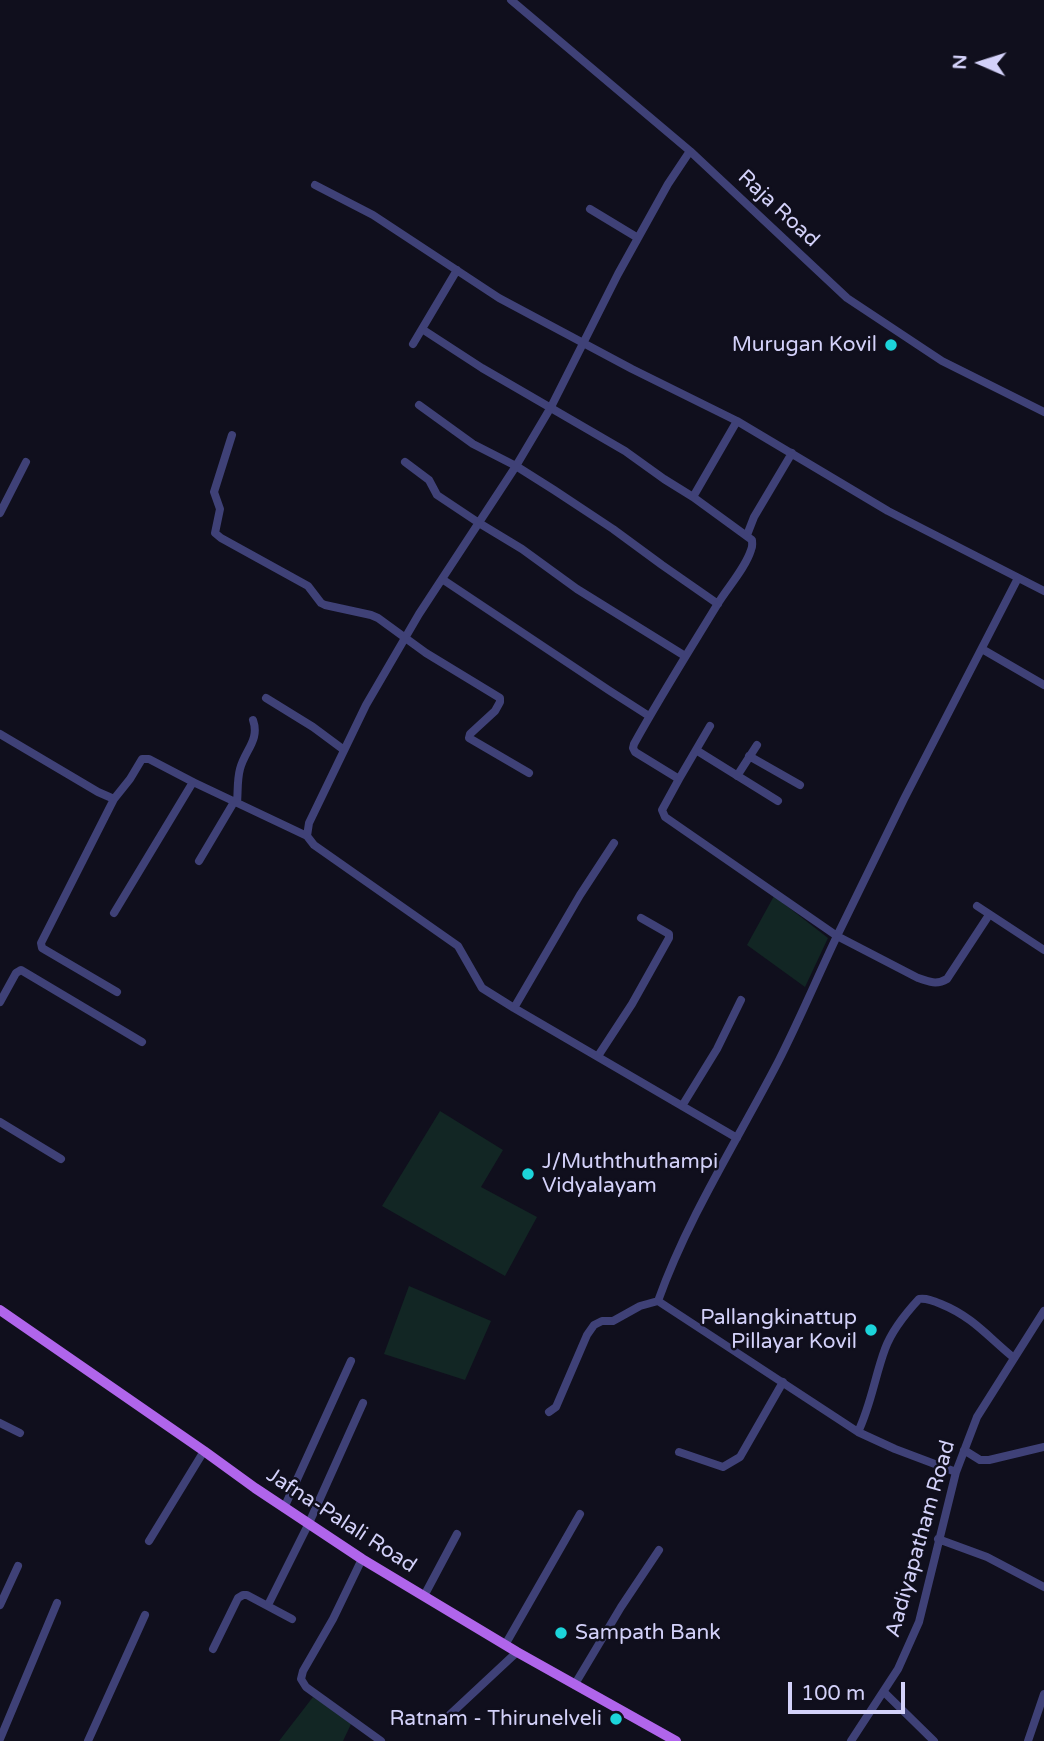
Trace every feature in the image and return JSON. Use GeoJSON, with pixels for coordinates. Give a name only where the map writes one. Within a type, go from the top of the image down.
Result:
{"type":"FeatureCollection","features":[{"type":"Feature","properties":{"kind":"main road","name":"Jafna-Palali Road"},"geometry":{"type":"LineString","coordinates":[[0,1310],[284,1508],[362,1559],[517,1652],[676,1741]]}},
{"type":"Feature","properties":{"kind":"street","name":"Raja Road"},"geometry":{"type":"LineString","coordinates":[[511,0],[690,150],[847,298],[942,360],[1044,412]]}},
{"type":"Feature","properties":{"kind":"street"},"geometry":{"type":"LineString","coordinates":[[307,836],[309,823],[366,705],[405,638],[551,407],[638,238],[690,150]]}},
{"type":"Feature","properties":{"kind":"street"},"geometry":{"type":"LineString","coordinates":[[315,185],[373,215],[499,298],[737,421],[888,511],[1044,591]]}},
{"type":"Feature","properties":{"kind":"street"},"geometry":{"type":"LineString","coordinates":[[590,209],[638,238]]}},
{"type":"Feature","properties":{"kind":"street"},"geometry":{"type":"LineString","coordinates":[[413,344],[457,271]]}},
{"type":"Feature","properties":{"kind":"street"},"geometry":{"type":"LineString","coordinates":[[422,329],[482,368],[625,451],[752,540],[752,550],[685,656],[634,744],[635,752],[679,779]]}},
{"type":"Feature","properties":{"kind":"street"},"geometry":{"type":"LineString","coordinates":[[419,405],[473,444],[516,466],[613,530],[718,604]]}},
{"type":"Feature","properties":{"kind":"street"},"geometry":{"type":"LineString","coordinates":[[693,497],[737,421]]}},
{"type":"Feature","properties":{"kind":"street"},"geometry":{"type":"LineString","coordinates":[[232,435],[214,492],[220,509],[215,533],[308,586],[321,603],[379,618],[426,653],[500,698],[495,711],[469,738],[529,773]]}},
{"type":"Feature","properties":{"kind":"street"},"geometry":{"type":"LineString","coordinates":[[747,535],[754,517],[792,453]]}},
{"type":"Feature","properties":{"kind":"street"},"geometry":{"type":"LineString","coordinates":[[0,513],[26,461]]}},
{"type":"Feature","properties":{"kind":"street"},"geometry":{"type":"LineString","coordinates":[[405,462],[429,480],[437,495],[522,549],[577,589],[685,656]]}},
{"type":"Feature","properties":{"kind":"street"},"geometry":{"type":"LineString","coordinates":[[658,1301],[675,1257],[779,1060],[904,799],[1018,578]]}},
{"type":"Feature","properties":{"kind":"street"},"geometry":{"type":"LineString","coordinates":[[442,579],[649,716]]}},
{"type":"Feature","properties":{"kind":"street"},"geometry":{"type":"LineString","coordinates":[[982,649],[1044,685]]}},
{"type":"Feature","properties":{"kind":"street"},"geometry":{"type":"LineString","coordinates":[[266,698],[344,750]]}},
{"type":"Feature","properties":{"kind":"street"},"geometry":{"type":"LineString","coordinates":[[199,861],[236,803],[242,764],[256,734],[253,720]]}},
{"type":"Feature","properties":{"kind":"street"},"geometry":{"type":"LineString","coordinates":[[710,726],[662,810],[664,817],[837,936],[918,978],[938,983],[947,979],[989,915]]}},
{"type":"Feature","properties":{"kind":"street"},"geometry":{"type":"LineString","coordinates":[[0,734],[114,799]]}},
{"type":"Feature","properties":{"kind":"street"},"geometry":{"type":"LineString","coordinates":[[737,776],[757,745]]}},
{"type":"Feature","properties":{"kind":"street"},"geometry":{"type":"LineString","coordinates":[[696,750],[778,801]]}},
{"type":"Feature","properties":{"kind":"street"},"geometry":{"type":"LineString","coordinates":[[749,756],[800,785]]}},
{"type":"Feature","properties":{"kind":"street"},"geometry":{"type":"LineString","coordinates":[[117,992],[42,948],[41,943],[114,799],[145,758],[307,836],[314,845],[458,946],[482,988],[737,1138]]}},
{"type":"Feature","properties":{"kind":"street"},"geometry":{"type":"LineString","coordinates":[[114,913],[193,782]]}},
{"type":"Feature","properties":{"kind":"street"},"geometry":{"type":"LineString","coordinates":[[513,1008],[614,843]]}},
{"type":"Feature","properties":{"kind":"street"},"geometry":{"type":"LineString","coordinates":[[977,906],[1044,950]]}},
{"type":"Feature","properties":{"kind":"street"},"geometry":{"type":"LineString","coordinates":[[598,1056],[632,1004],[669,938],[669,934],[641,918]]}},
{"type":"Feature","properties":{"kind":"street"},"geometry":{"type":"LineString","coordinates":[[0,1002],[16,973],[21,970],[142,1042]]}},
{"type":"Feature","properties":{"kind":"street"},"geometry":{"type":"LineString","coordinates":[[682,1106],[717,1049],[741,1000]]}},
{"type":"Feature","properties":{"kind":"street"},"geometry":{"type":"LineString","coordinates":[[0,1122],[61,1159]]}},
{"type":"Feature","properties":{"kind":"street"},"geometry":{"type":"LineString","coordinates":[[858,1432],[866,1416],[886,1346],[919,1299],[938,1302],[969,1317],[1014,1358]]}},
{"type":"Feature","properties":{"kind":"street"},"geometry":{"type":"LineString","coordinates":[[548,1412],[556,1407],[587,1335],[594,1325],[602,1321],[613,1321],[640,1306],[658,1301],[858,1432],[956,1472]]}},
{"type":"Feature","properties":{"kind":"street","name":"Aadiyapatham Road"},"geometry":{"type":"LineString","coordinates":[[850,1741],[898,1669],[919,1622],[956,1472],[977,1417],[1044,1311]]}},
{"type":"Feature","properties":{"kind":"street"},"geometry":{"type":"LineString","coordinates":[[284,1508],[351,1361]]}},
{"type":"Feature","properties":{"kind":"street"},"geometry":{"type":"LineString","coordinates":[[678,1452],[723,1467],[740,1457],[783,1382]]}},
{"type":"Feature","properties":{"kind":"street"},"geometry":{"type":"LineString","coordinates":[[268,1605],[309,1523],[363,1403]]}},
{"type":"Feature","properties":{"kind":"street"},"geometry":{"type":"LineString","coordinates":[[0,1423],[20,1433]]}},
{"type":"Feature","properties":{"kind":"street"},"geometry":{"type":"LineString","coordinates":[[964,1450],[980,1460],[989,1460],[1044,1447]]}},
{"type":"Feature","properties":{"kind":"street"},"geometry":{"type":"LineString","coordinates":[[149,1541],[204,1451]]}},
{"type":"Feature","properties":{"kind":"street"},"geometry":{"type":"LineString","coordinates":[[506,1645],[580,1514]]}},
{"type":"Feature","properties":{"kind":"street"},"geometry":{"type":"LineString","coordinates":[[424,1596],[457,1534]]}},
{"type":"Feature","properties":{"kind":"street"},"geometry":{"type":"LineString","coordinates":[[938,1539],[987,1557],[1044,1587]]}},
{"type":"Feature","properties":{"kind":"street"},"geometry":{"type":"LineString","coordinates":[[575,1684],[659,1550]]}},
{"type":"Feature","properties":{"kind":"street"},"geometry":{"type":"LineString","coordinates":[[362,1559],[301,1679],[306,1687],[381,1741]]}},
{"type":"Feature","properties":{"kind":"street"},"geometry":{"type":"LineString","coordinates":[[0,1605],[18,1566]]}},
{"type":"Feature","properties":{"kind":"street"},"geometry":{"type":"LineString","coordinates":[[213,1649],[240,1596],[247,1595],[292,1619]]}},
{"type":"Feature","properties":{"kind":"street"},"geometry":{"type":"LineString","coordinates":[[0,1739],[57,1603]]}},
{"type":"Feature","properties":{"kind":"street"},"geometry":{"type":"LineString","coordinates":[[88,1741],[145,1615]]}},
{"type":"Feature","properties":{"kind":"street"},"geometry":{"type":"LineString","coordinates":[[442,1722],[517,1652]]}},
{"type":"Feature","properties":{"kind":"street"},"geometry":{"type":"LineString","coordinates":[[884,1692],[934,1741]]}},
{"type":"Feature","properties":{"kind":"street"},"geometry":{"type":"LineString","coordinates":[[1028,1741],[1044,1694]]}},
{"type":"Feature","properties":{"kind":"green space"},"geometry":{"type":"Polygon","coordinates":[[[774,896],[828,938],[805,987],[747,945],[774,896]]]}},
{"type":"Feature","properties":{"kind":"green space"},"geometry":{"type":"Polygon","coordinates":[[[440,1111],[503,1150],[481,1187],[537,1217],[505,1276],[382,1206],[440,1111]]]}},
{"type":"Feature","properties":{"kind":"green space"},"geometry":{"type":"Polygon","coordinates":[[[409,1286],[491,1321],[465,1380],[384,1354],[409,1286]]]}},
{"type":"Feature","properties":{"kind":"green space"},"geometry":{"type":"Polygon","coordinates":[[[313,1697],[352,1722],[343,1741],[279,1741],[313,1697]]]}},
{"type":"Feature","properties":{"kind":"place","name":"Murugan Kovil"},"geometry":{"type":"Point","coordinates":[891,345]}},
{"type":"Feature","properties":{"kind":"place","name":"J/Muththuthampi Vidyalayam"},"geometry":{"type":"Point","coordinates":[528,1174]}},
{"type":"Feature","properties":{"kind":"place","name":"Pallangkinattup Pillayar Kovil"},"geometry":{"type":"Point","coordinates":[871,1330]}},
{"type":"Feature","properties":{"kind":"place","name":"Sampath Bank"},"geometry":{"type":"Point","coordinates":[561,1633]}},
{"type":"Feature","properties":{"kind":"place","name":"Ratnam - Thirunelveli"},"geometry":{"type":"Point","coordinates":[616,1719]}}]}
